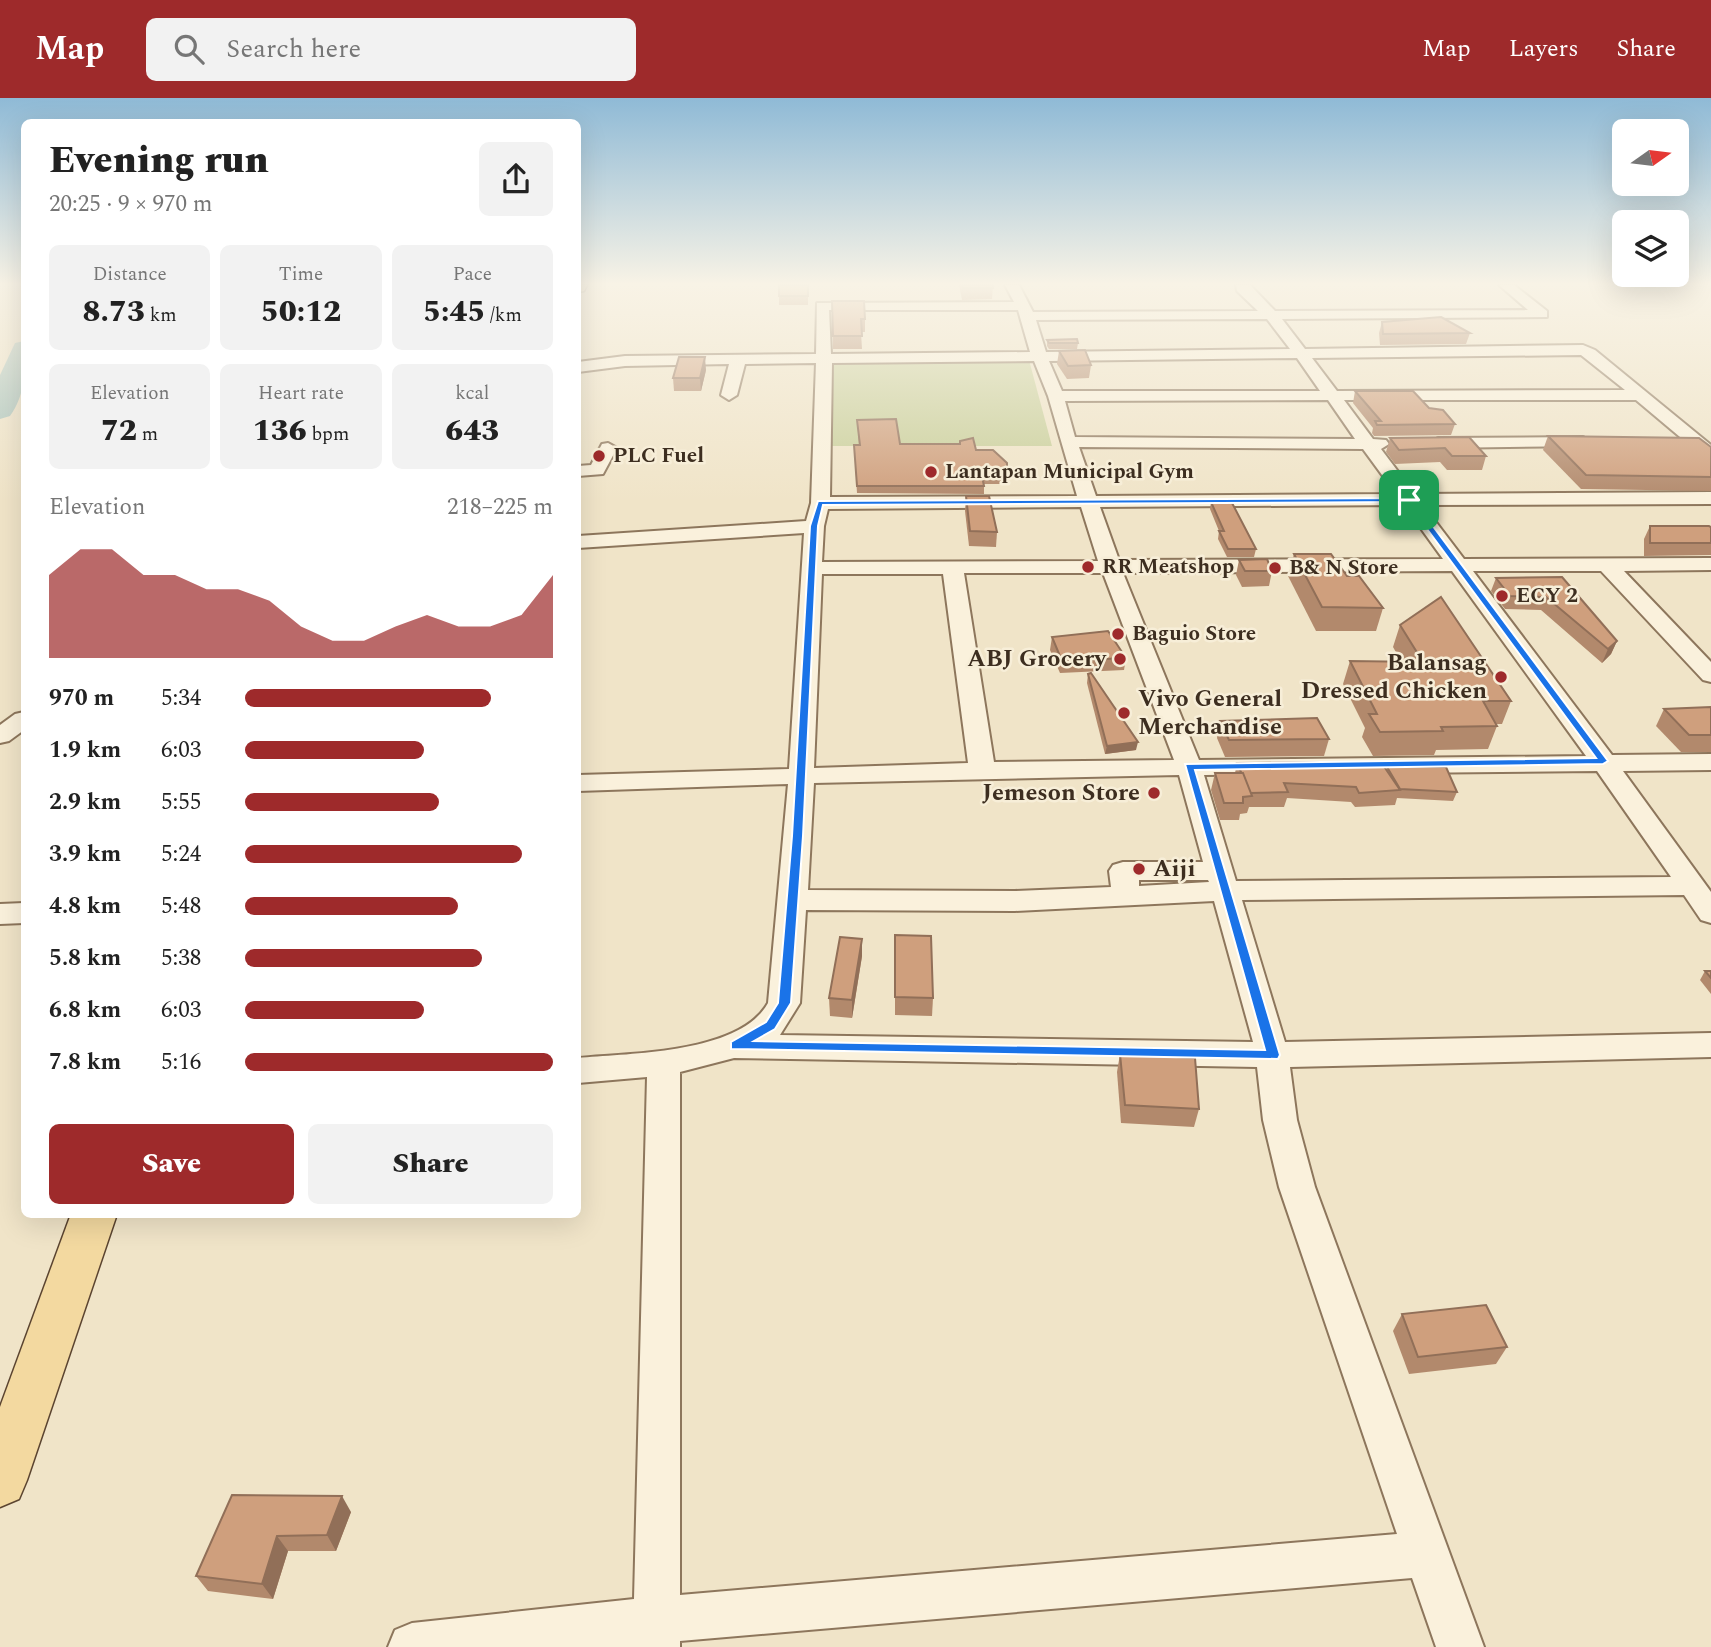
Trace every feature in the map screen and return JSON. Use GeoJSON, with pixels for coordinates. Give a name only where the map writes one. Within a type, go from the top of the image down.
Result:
{"type":"FeatureCollection","features":[{"type":"Feature","properties":{"kind":"main road"},"geometry":{"type":"LineString","coordinates":[[0,1480],[93,1218]]}},
{"type":"Feature","properties":{"kind":"street"},"geometry":{"type":"LineString","coordinates":[[606,357],[625,361]]}},
{"type":"Feature","properties":{"kind":"street"},"geometry":{"type":"LineString","coordinates":[[581,367],[625,361],[916,357]]}},
{"type":"Feature","properties":{"kind":"street"},"geometry":{"type":"LineString","coordinates":[[1040,357],[1056,396],[1068,442],[1111,568],[1189,766],[1273,1055],[1278,1113],[1310,1224],[1460,1647]]}},
{"type":"Feature","properties":{"kind":"street"},"geometry":{"type":"LineString","coordinates":[[1304,357],[1603,761],[1711,913]]}},
{"type":"Feature","properties":{"kind":"street"},"geometry":{"type":"LineString","coordinates":[[1596,357],[1711,454]]}},
{"type":"Feature","properties":{"kind":"street"},"geometry":{"type":"LineString","coordinates":[[736,1046],[771,1025],[784,1003],[802,774],[824,359]]}},
{"type":"Feature","properties":{"kind":"street"},"geometry":{"type":"LineString","coordinates":[[729,395],[738,360]]}},
{"type":"Feature","properties":{"kind":"street"},"geometry":{"type":"LineString","coordinates":[[1056,396],[1638,395]]}},
{"type":"Feature","properties":{"kind":"street"},"geometry":{"type":"LineString","coordinates":[[1667,441],[1695,440]]}},
{"type":"Feature","properties":{"kind":"street"},"geometry":{"type":"LineString","coordinates":[[1423,444],[1600,441]]}},
{"type":"Feature","properties":{"kind":"street"},"geometry":{"type":"LineString","coordinates":[[1068,442],[1396,444]]}},
{"type":"Feature","properties":{"kind":"street"},"geometry":{"type":"LineString","coordinates":[[581,471],[597,470],[608,448]]}},
{"type":"Feature","properties":{"kind":"street"},"geometry":{"type":"LineString","coordinates":[[581,542],[817,514],[1088,500],[1711,498]]}},
{"type":"Feature","properties":{"kind":"street"},"geometry":{"type":"LineString","coordinates":[[812,568],[1711,564]]}},
{"type":"Feature","properties":{"kind":"street"},"geometry":{"type":"LineString","coordinates":[[1607,565],[1711,675]]}},
{"type":"Feature","properties":{"kind":"street"},"geometry":{"type":"LineString","coordinates":[[953,568],[982,770]]}},
{"type":"Feature","properties":{"kind":"street"},"geometry":{"type":"LineString","coordinates":[[0,736],[21,721]]}},
{"type":"Feature","properties":{"kind":"street"},"geometry":{"type":"LineString","coordinates":[[581,783],[802,774],[1189,766],[1711,762]]}},
{"type":"Feature","properties":{"kind":"street"},"geometry":{"type":"LineString","coordinates":[[792,900],[1015,901],[1127,896],[1222,881],[1691,886]]}},
{"type":"Feature","properties":{"kind":"street"},"geometry":{"type":"LineString","coordinates":[[0,914],[21,913]]}},
{"type":"Feature","properties":{"kind":"street"},"geometry":{"type":"LineString","coordinates":[[581,1070],[664,1063],[736,1046],[1273,1055],[1711,1045]]}},
{"type":"Feature","properties":{"kind":"street"},"geometry":{"type":"LineString","coordinates":[[656,1634],[664,1063]]}},
{"type":"Feature","properties":{"kind":"street"},"geometry":{"type":"LineString","coordinates":[[411,1647],[656,1634],[1425,1553]]}},
{"type":"Feature","properties":{"kind":"green space"},"geometry":{"type":"Polygon","coordinates":[[[1029,360],[1052,446],[832,446],[831,363],[1029,360]]]}},
{"type":"Feature","properties":{"kind":"building"},"geometry":{"type":"Polygon","coordinates":[[[679,357],[705,357],[700,378],[673,378],[679,357]]]}},
{"type":"Feature","properties":{"kind":"building"},"geometry":{"type":"Polygon","coordinates":[[[1063,357],[1088,357],[1091,365],[1068,366],[1063,357]]]}},
{"type":"Feature","properties":{"kind":"building"},"geometry":{"type":"Polygon","coordinates":[[[1355,391],[1413,391],[1429,408],[1443,410],[1455,424],[1377,425],[1375,421],[1381,421],[1355,391]]]}},
{"type":"Feature","properties":{"kind":"building","name":"Lantapan Municipal Gym"},"geometry":{"type":"Polygon","coordinates":[[[896,419],[900,444],[960,444],[960,441],[973,438],[976,450],[993,450],[1007,463],[1007,468],[1002,476],[982,476],[984,486],[857,486],[854,445],[860,445],[857,420],[896,419]]]}},
{"type":"Feature","properties":{"kind":"building"},"geometry":{"type":"Polygon","coordinates":[[[1548,436],[1699,438],[1711,447],[1711,477],[1586,475],[1548,436]]]}},
{"type":"Feature","properties":{"kind":"building"},"geometry":{"type":"Polygon","coordinates":[[[1469,437],[1486,456],[1452,456],[1445,448],[1399,450],[1390,438],[1469,437]]]}},
{"type":"Feature","properties":{"kind":"building"},"geometry":{"type":"Polygon","coordinates":[[[966,496],[989,496],[997,532],[970,531],[966,496]]]}},
{"type":"Feature","properties":{"kind":"building"},"geometry":{"type":"Polygon","coordinates":[[[1231,501],[1256,549],[1228,549],[1219,531],[1224,531],[1211,502],[1231,501]]]}},
{"type":"Feature","properties":{"kind":"building"},"geometry":{"type":"Polygon","coordinates":[[[1650,526],[1709,526],[1711,543],[1650,543],[1650,526]]]}},
{"type":"Feature","properties":{"kind":"building"},"geometry":{"type":"Polygon","coordinates":[[[1294,554],[1331,554],[1347,576],[1359,576],[1383,608],[1322,607],[1294,554]]]}},
{"type":"Feature","properties":{"kind":"building"},"geometry":{"type":"Polygon","coordinates":[[[1267,559],[1272,571],[1245,571],[1239,560],[1267,559]]]}},
{"type":"Feature","properties":{"kind":"building"},"geometry":{"type":"Polygon","coordinates":[[[1562,577],[1617,641],[1608,649],[1546,597],[1510,596],[1496,578],[1562,577]]]}},
{"type":"Feature","properties":{"kind":"building"},"geometry":{"type":"Polygon","coordinates":[[[1441,597],[1511,701],[1483,701],[1497,726],[1441,727],[1443,731],[1380,732],[1369,714],[1377,714],[1350,661],[1423,662],[1400,625],[1441,597]]]}},
{"type":"Feature","properties":{"kind":"building"},"geometry":{"type":"Polygon","coordinates":[[[1108,631],[1126,658],[1062,661],[1052,637],[1108,631]]]}},
{"type":"Feature","properties":{"kind":"building"},"geometry":{"type":"Polygon","coordinates":[[[1091,673],[1138,742],[1107,746],[1088,674],[1091,673]]]}},
{"type":"Feature","properties":{"kind":"building"},"geometry":{"type":"Polygon","coordinates":[[[1711,707],[1711,735],[1689,735],[1664,709],[1711,707]]]}},
{"type":"Feature","properties":{"kind":"building"},"geometry":{"type":"Polygon","coordinates":[[[1317,718],[1329,739],[1229,740],[1220,721],[1317,718]]]}},
{"type":"Feature","properties":{"kind":"building"},"geometry":{"type":"Polygon","coordinates":[[[1340,762],[1343,767],[1383,765],[1400,790],[1359,793],[1356,787],[1284,783],[1288,792],[1250,793],[1237,763],[1340,762]]]}},
{"type":"Feature","properties":{"kind":"building"},"geometry":{"type":"Polygon","coordinates":[[[1387,767],[1446,767],[1457,792],[1400,789],[1387,767]]]}},
{"type":"Feature","properties":{"kind":"building"},"geometry":{"type":"Polygon","coordinates":[[[1215,773],[1243,773],[1252,796],[1243,797],[1243,803],[1224,803],[1215,773]]]}},
{"type":"Feature","properties":{"kind":"building"},"geometry":{"type":"Polygon","coordinates":[[[895,935],[931,936],[933,998],[895,997],[895,935]]]}},
{"type":"Feature","properties":{"kind":"building"},"geometry":{"type":"Polygon","coordinates":[[[840,937],[862,939],[852,1000],[829,998],[840,937]]]}},
{"type":"Feature","properties":{"kind":"building"},"geometry":{"type":"Polygon","coordinates":[[[1120,1054],[1195,1058],[1199,1109],[1125,1105],[1120,1054]]]}},
{"type":"Feature","properties":{"kind":"building"},"geometry":{"type":"Polygon","coordinates":[[[1486,1305],[1507,1347],[1418,1357],[1402,1314],[1486,1305]]]}},
{"type":"Feature","properties":{"kind":"building"},"geometry":{"type":"Polygon","coordinates":[[[232,1495],[342,1496],[327,1535],[277,1536],[262,1584],[196,1576],[232,1495]]]}},
{"type":"Feature","properties":{"kind":"waterway"},"geometry":{"type":"LineString","coordinates":[[0,410],[21,357]]}},
{"type":"Feature","properties":{"kind":"place","name":"PLC Fuel"},"geometry":{"type":"Point","coordinates":[599,456]}},
{"type":"Feature","properties":{"kind":"place","name":"Lantapan Municipal Gym"},"geometry":{"type":"Point","coordinates":[931,472]}},
{"type":"Feature","properties":{"kind":"place","name":"RR Meatshop"},"geometry":{"type":"Point","coordinates":[1088,567]}},
{"type":"Feature","properties":{"kind":"place","name":"B& N Store"},"geometry":{"type":"Point","coordinates":[1275,568]}},
{"type":"Feature","properties":{"kind":"place","name":"ECY 2"},"geometry":{"type":"Point","coordinates":[1502,596]}},
{"type":"Feature","properties":{"kind":"place","name":"Baguio Store"},"geometry":{"type":"Point","coordinates":[1118,634]}},
{"type":"Feature","properties":{"kind":"place","name":"ABJ Grocery"},"geometry":{"type":"Point","coordinates":[1120,659]}},
{"type":"Feature","properties":{"kind":"place","name":"Balansag Dressed Chicken"},"geometry":{"type":"Point","coordinates":[1501,677]}},
{"type":"Feature","properties":{"kind":"place","name":"Vivo General Merchandise"},"geometry":{"type":"Point","coordinates":[1124,713]}},
{"type":"Feature","properties":{"kind":"place","name":"Jemeson Store"},"geometry":{"type":"Point","coordinates":[1154,793]}},
{"type":"Feature","properties":{"kind":"place","name":"Aiji"},"geometry":{"type":"Point","coordinates":[1139,869]}},
{"type":"Feature","properties":{"kind":"route"},"geometry":{"type":"LineString","coordinates":[[1409,500],[1603,761],[1189,766],[1273,1055],[736,1046],[771,1025],[784,1003],[798,836],[814,526],[820,503],[1409,500]]}}]}
